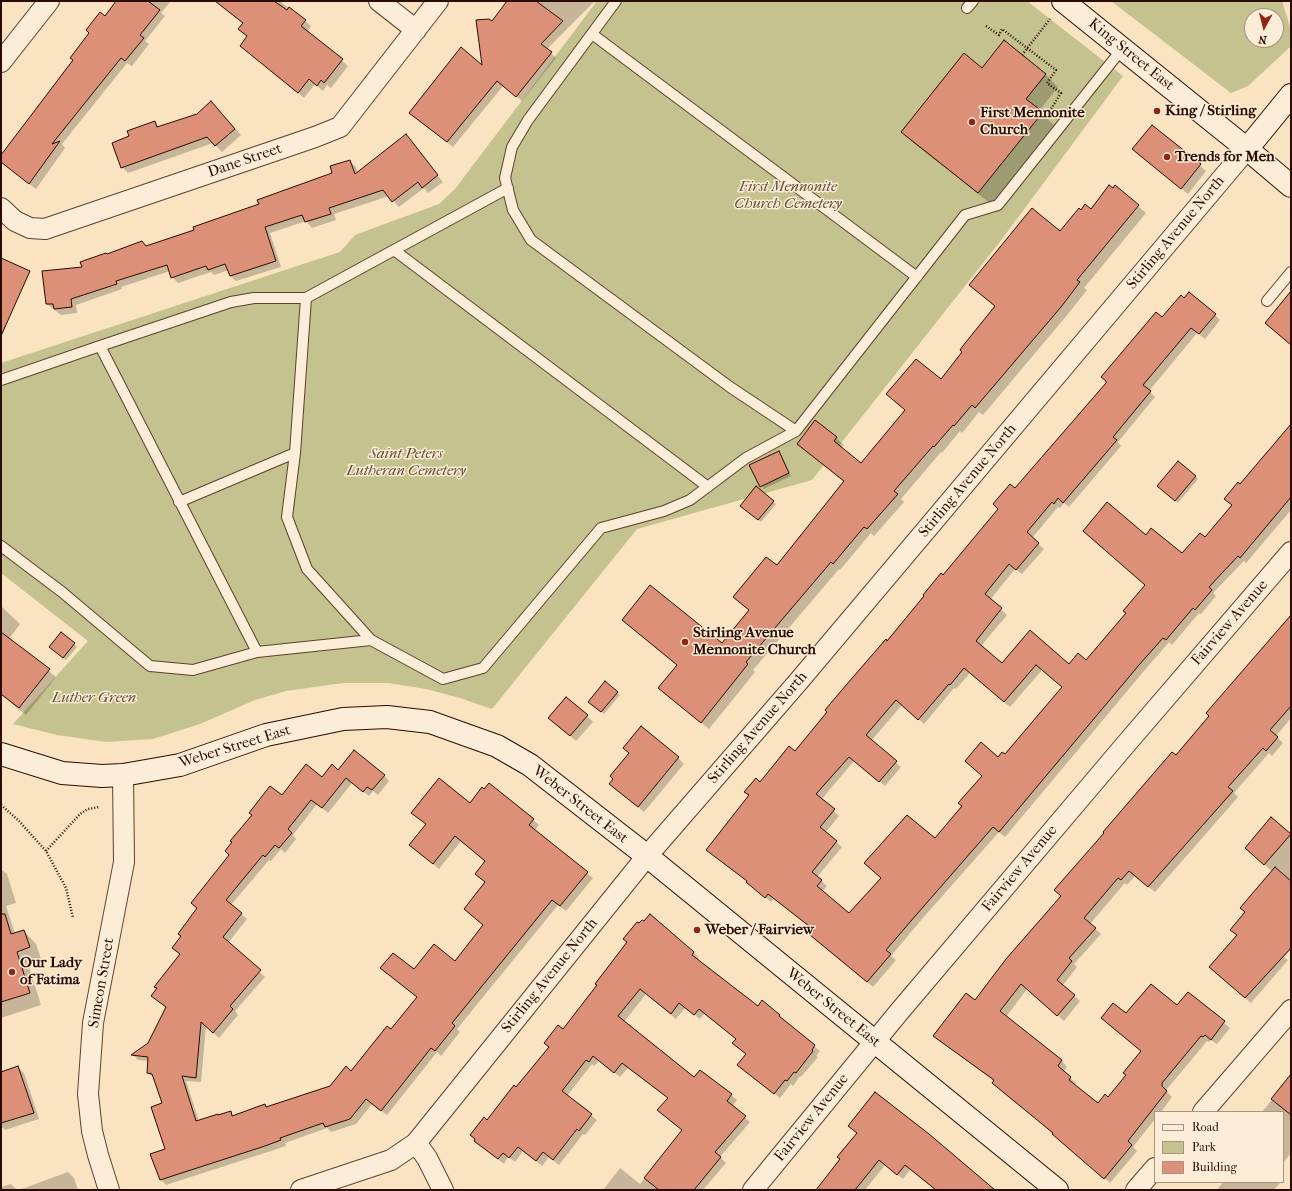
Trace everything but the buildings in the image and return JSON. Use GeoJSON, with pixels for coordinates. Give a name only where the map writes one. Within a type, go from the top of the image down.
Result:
{"type":"FeatureCollection","features":[{"type":"Feature","properties":{"kind":"main road","name":"King Street East"},"geometry":{"type":"LineString","coordinates":[[1058,8],[1122,49],[1248,149],[1291,186]]}},
{"type":"Feature","properties":{"kind":"main road"},"geometry":{"type":"LineString","coordinates":[[1248,149],[1291,95]]}},
{"type":"Feature","properties":{"kind":"main road","name":"Weber Street East"},"geometry":{"type":"LineString","coordinates":[[1,754],[62,773],[102,776],[123,775],[180,765],[266,736],[343,719],[387,717],[430,722],[497,746],[530,765],[647,856],[1057,1190]]}},
{"type":"Feature","properties":{"kind":"street"},"geometry":{"type":"LineString","coordinates":[[1,62],[49,1]]}},
{"type":"Feature","properties":{"kind":"street"},"geometry":{"type":"LineString","coordinates":[[378,1],[416,30]]}},
{"type":"Feature","properties":{"kind":"street","name":"Dane Street"},"geometry":{"type":"LineString","coordinates":[[1,208],[15,221],[30,228],[45,229],[308,140],[340,127],[438,1]]}},
{"type":"Feature","properties":{"kind":"street","name":"Stirling Avenue North"},"geometry":{"type":"LineString","coordinates":[[301,1190],[391,1160],[416,1143],[647,856],[798,682],[1248,149]]}},
{"type":"Feature","properties":{"kind":"street","name":"Fairview Avenue"},"geometry":{"type":"LineString","coordinates":[[753,1190],[875,1041],[1126,744],[1291,552]]}},
{"type":"Feature","properties":{"kind":"street","name":"Simeon Street"},"geometry":{"type":"LineString","coordinates":[[109,1190],[92,1131],[88,1094],[93,1023],[124,862],[123,775]]}},
{"type":"Feature","properties":{"kind":"street"},"geometry":{"type":"LineString","coordinates":[[1204,1111],[1291,1010]]}},
{"type":"Feature","properties":{"kind":"street"},"geometry":{"type":"LineString","coordinates":[[416,1143],[427,1158],[443,1190]]}},
{"type":"Feature","properties":{"kind":"street"},"geometry":{"type":"LineString","coordinates":[[1136,1190],[1154,1169]]}},
{"type":"Feature","properties":{"kind":"lane"},"geometry":{"type":"LineString","coordinates":[[616,1],[528,120],[512,147],[505,178],[513,210],[531,240],[730,387],[796,431]]}},
{"type":"Feature","properties":{"kind":"lane"},"geometry":{"type":"LineString","coordinates":[[592,34],[916,277]]}},
{"type":"Feature","properties":{"kind":"lane"},"geometry":{"type":"LineString","coordinates":[[306,298],[295,453],[287,517],[307,569],[371,640],[443,679],[483,668],[601,528],[664,511],[690,500],[746,458],[796,431],[965,215],[998,205],[1122,49]]}},
{"type":"Feature","properties":{"kind":"lane"},"geometry":{"type":"LineString","coordinates":[[1,380],[232,302],[254,298],[306,298],[508,188]]}},
{"type":"Feature","properties":{"kind":"lane"},"geometry":{"type":"LineString","coordinates":[[394,250],[708,487]]}},
{"type":"Feature","properties":{"kind":"lane"},"geometry":{"type":"LineString","coordinates":[[1267,301],[1291,272]]}},
{"type":"Feature","properties":{"kind":"lane"},"geometry":{"type":"LineString","coordinates":[[100,346],[257,652]]}},
{"type":"Feature","properties":{"kind":"lane"},"geometry":{"type":"LineString","coordinates":[[179,502],[295,453]]}},
{"type":"Feature","properties":{"kind":"lane"},"geometry":{"type":"LineString","coordinates":[[1,546],[62,592],[150,666],[192,670],[257,652],[371,640]]}},
{"type":"Feature","properties":{"kind":"path"},"geometry":{"type":"LineString","coordinates":[[1022,55],[1058,8]]}},
{"type":"Feature","properties":{"kind":"path"},"geometry":{"type":"LineString","coordinates":[[986,26],[999,35],[1002,29],[1056,70],[1047,84],[1061,93],[1050,112]]}},
{"type":"Feature","properties":{"kind":"path"},"geometry":{"type":"LineString","coordinates":[[1,805],[19,821],[46,851],[66,888],[73,918]]}},
{"type":"Feature","properties":{"kind":"path"},"geometry":{"type":"LineString","coordinates":[[46,851],[80,814],[88,809],[99,807]]}},
{"type":"Feature","properties":{"kind":"green space"},"geometry":{"type":"Polygon","coordinates":[[[597,1],[1027,1],[1123,76],[1002,239],[812,480],[637,529],[492,709],[460,698],[426,689],[389,683],[343,683],[286,691],[255,700],[200,724],[153,739],[106,742],[57,735],[13,724],[88,641],[1,573],[1,363],[340,252],[355,235],[439,204],[455,189],[597,1]]]}},
{"type":"Feature","properties":{"kind":"green space"},"geometry":{"type":"Polygon","coordinates":[[[1111,1],[1282,1],[1290,27],[1290,47],[1248,86],[1231,93],[1111,1]]]}},
{"type":"Feature","properties":{"kind":"place","name":"King / Stirling"},"geometry":{"type":"Point","coordinates":[1157,111]}},
{"type":"Feature","properties":{"kind":"place","name":"First Mennonite Church"},"geometry":{"type":"Point","coordinates":[972,122]}},
{"type":"Feature","properties":{"kind":"place","name":"Trends for Men"},"geometry":{"type":"Point","coordinates":[1167,157]}},
{"type":"Feature","properties":{"kind":"place","name":"Stirling Avenue Mennonite Church"},"geometry":{"type":"Point","coordinates":[685,642]}},
{"type":"Feature","properties":{"kind":"place","name":"Weber / Fairview"},"geometry":{"type":"Point","coordinates":[697,930]}},
{"type":"Feature","properties":{"kind":"place","name":"Our Lady of Fatima"},"geometry":{"type":"Point","coordinates":[12,972]}},
{"type":"Feature","properties":{"kind":"park label","name":"First Mennonite Church Cemetery"},"geometry":{"type":"Point","coordinates":[788,196]}},
{"type":"Feature","properties":{"kind":"park label","name":"Saint Peters Lutheran Cemetery"},"geometry":{"type":"Point","coordinates":[406,462]}},
{"type":"Feature","properties":{"kind":"park label","name":"Luther Green"},"geometry":{"type":"Point","coordinates":[94,698]}}]}
